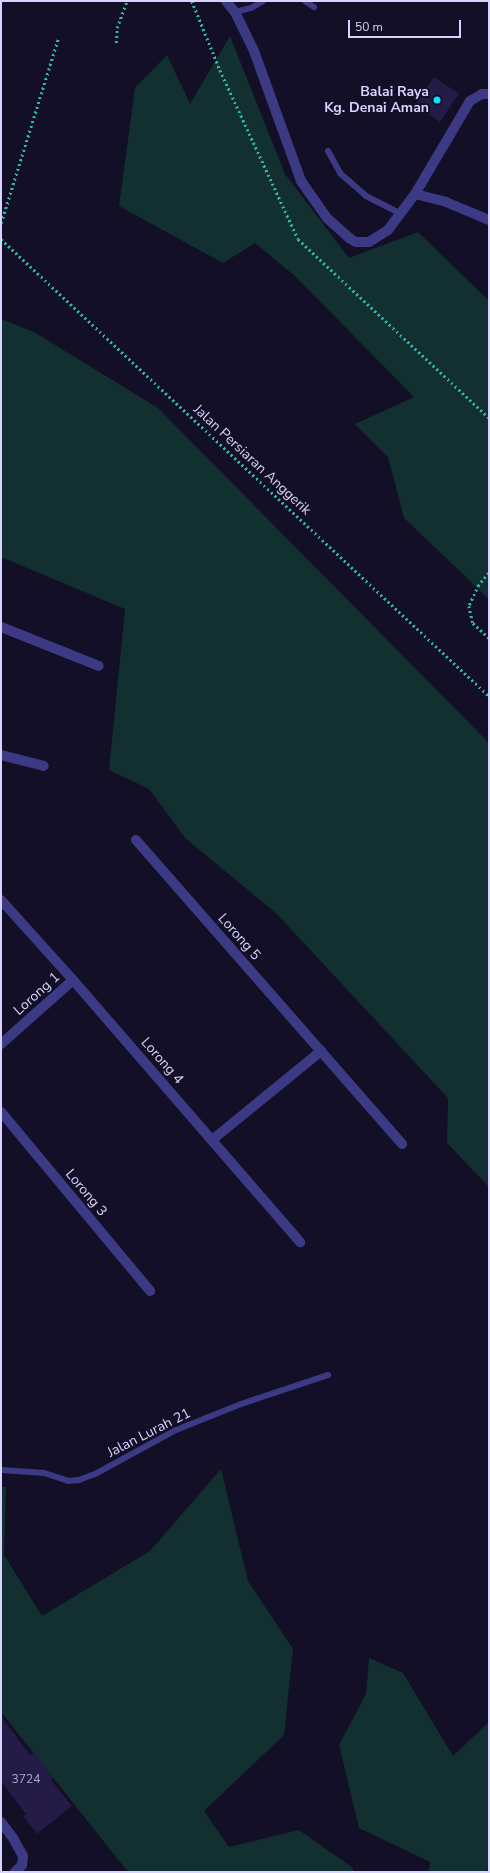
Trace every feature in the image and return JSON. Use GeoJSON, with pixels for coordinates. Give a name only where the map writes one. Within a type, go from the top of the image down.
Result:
{"type":"FeatureCollection","features":[{"type":"Feature","properties":{"kind":"street"},"geometry":{"type":"LineString","coordinates":[[226,1],[235,12],[254,51],[301,181],[327,218],[349,238],[362,243],[377,238],[388,230],[415,194],[470,101],[485,94]]}},
{"type":"Feature","properties":{"kind":"street"},"geometry":{"type":"LineString","coordinates":[[415,194],[446,202],[489,220]]}},
{"type":"Feature","properties":{"kind":"street"},"geometry":{"type":"LineString","coordinates":[[1,627],[99,666]]}},
{"type":"Feature","properties":{"kind":"street"},"geometry":{"type":"LineString","coordinates":[[1,755],[44,766]]}},
{"type":"Feature","properties":{"kind":"street","name":"Lorong 5"},"geometry":{"type":"LineString","coordinates":[[136,840],[402,1144]]}},
{"type":"Feature","properties":{"kind":"street","name":"Lorong 4"},"geometry":{"type":"LineString","coordinates":[[1,900],[73,980],[300,1242]]}},
{"type":"Feature","properties":{"kind":"street","name":"Lorong 1"},"geometry":{"type":"LineString","coordinates":[[1,1044],[73,980]]}},
{"type":"Feature","properties":{"kind":"street"},"geometry":{"type":"LineString","coordinates":[[212,1140],[321,1052]]}},
{"type":"Feature","properties":{"kind":"street","name":"Lorong 3"},"geometry":{"type":"LineString","coordinates":[[1,1112],[150,1291]]}},
{"type":"Feature","properties":{"kind":"street"},"geometry":{"type":"LineString","coordinates":[[1,1822],[24,1856],[22,1865],[15,1872]]}},
{"type":"Feature","properties":{"kind":"lane"},"geometry":{"type":"LineString","coordinates":[[235,12],[252,8],[263,1]]}},
{"type":"Feature","properties":{"kind":"lane"},"geometry":{"type":"LineString","coordinates":[[305,1],[314,7]]}},
{"type":"Feature","properties":{"kind":"lane"},"geometry":{"type":"LineString","coordinates":[[328,151],[341,174],[366,196],[400,213]]}},
{"type":"Feature","properties":{"kind":"lane","name":"Jalan Lurah 21"},"geometry":{"type":"LineString","coordinates":[[1,1470],[44,1473],[68,1481],[79,1480],[97,1473],[176,1430],[242,1404],[328,1375]]}},
{"type":"Feature","properties":{"kind":"path"},"geometry":{"type":"LineString","coordinates":[[116,43],[117,28],[127,1]]}},
{"type":"Feature","properties":{"kind":"path"},"geometry":{"type":"LineString","coordinates":[[1,223],[58,39]]}},
{"type":"Feature","properties":{"kind":"path","name":"Jalan Persiaran Anggerik"},"geometry":{"type":"LineString","coordinates":[[1,239],[489,696]]}},
{"type":"Feature","properties":{"kind":"path"},"geometry":{"type":"LineString","coordinates":[[489,573],[479,585],[469,606],[473,624],[489,638]]}},
{"type":"Feature","properties":{"kind":"green space"},"geometry":{"type":"Polygon","coordinates":[[[230,36],[285,174],[349,258],[418,232],[489,301],[489,599],[404,518],[388,457],[355,424],[414,397],[296,277],[255,243],[223,263],[119,206],[135,88],[167,55],[190,104],[230,36]]]}},
{"type":"Feature","properties":{"kind":"green space"},"geometry":{"type":"Polygon","coordinates":[[[1,319],[34,332],[158,408],[489,743],[489,1187],[447,1143],[448,1098],[276,913],[186,839],[149,789],[109,770],[125,609],[1,557],[1,319]]]}},
{"type":"Feature","properties":{"kind":"green space"},"geometry":{"type":"Polygon","coordinates":[[[221,1469],[248,1581],[293,1649],[284,1735],[204,1811],[229,1847],[299,1830],[353,1868],[353,1872],[128,1872],[1,1712],[1,1487],[6,1487],[4,1555],[42,1616],[150,1551],[221,1469]]]}},
{"type":"Feature","properties":{"kind":"green space"},"geometry":{"type":"Polygon","coordinates":[[[369,1658],[403,1673],[453,1756],[489,1722],[489,1867],[486,1872],[429,1872],[430,1862],[359,1828],[339,1745],[366,1694],[369,1658]]]}},
{"type":"Feature","properties":{"kind":"building","name":"Balai Raya Kg. Denai Aman"},"geometry":{"type":"Polygon","coordinates":[[[434,77],[459,94],[440,122],[415,105],[434,77]]]}},
{"type":"Feature","properties":{"kind":"building"},"geometry":{"type":"Polygon","coordinates":[[[1,1716],[30,1755],[34,1752],[53,1778],[51,1780],[72,1806],[37,1834],[23,1816],[26,1814],[1,1781],[1,1716]]]}},
{"type":"Feature","properties":{"kind":"place","name":"Balai Raya Kg. Denai Aman"},"geometry":{"type":"Point","coordinates":[437,100]}}]}
